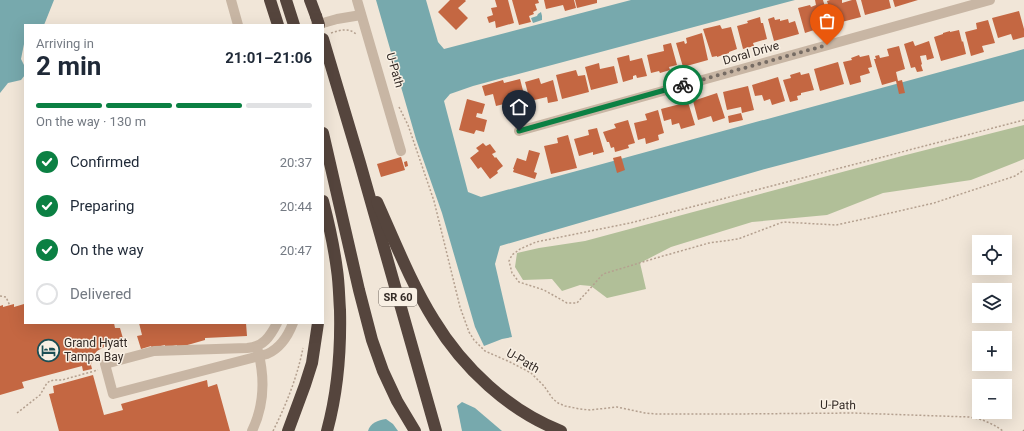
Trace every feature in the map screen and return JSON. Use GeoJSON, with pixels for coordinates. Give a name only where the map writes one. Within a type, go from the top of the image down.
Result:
{"type":"FeatureCollection","features":[{"type":"Feature","properties":{"kind":"highway"},"geometry":{"type":"LineString","coordinates":[[270,0],[276,24]]}},
{"type":"Feature","properties":{"kind":"highway"},"geometry":{"type":"LineString","coordinates":[[286,0],[293,24]]}},
{"type":"Feature","properties":{"kind":"highway"},"geometry":{"type":"LineString","coordinates":[[310,0],[317,22]]}},
{"type":"Feature","properties":{"kind":"highway","name":"SR 60"},"geometry":{"type":"LineString","coordinates":[[325,36],[436,431]]}},
{"type":"Feature","properties":{"kind":"highway"},"geometry":{"type":"LineString","coordinates":[[324,137],[372,340],[383,371],[414,429]]}},
{"type":"Feature","properties":{"kind":"highway"},"geometry":{"type":"LineString","coordinates":[[360,163],[410,275],[434,320],[459,355],[483,380],[512,405],[548,426],[561,431]]}},
{"type":"Feature","properties":{"kind":"highway"},"geometry":{"type":"LineString","coordinates":[[324,205],[337,271],[340,334],[335,395],[327,431]]}},
{"type":"Feature","properties":{"kind":"highway"},"geometry":{"type":"LineString","coordinates":[[288,431],[308,378],[312,363],[318,324]]}},
{"type":"Feature","properties":{"kind":"street"},"geometry":{"type":"LineString","coordinates":[[232,0],[238,24]]}},
{"type":"Feature","properties":{"kind":"street"},"geometry":{"type":"LineString","coordinates":[[357,0],[401,151]]}},
{"type":"Feature","properties":{"kind":"street","name":"Doral Drive"},"geometry":{"type":"LineString","coordinates":[[519,131],[990,0]]}},
{"type":"Feature","properties":{"kind":"street"},"geometry":{"type":"LineString","coordinates":[[317,22],[361,15]]}},
{"type":"Feature","properties":{"kind":"street"},"geometry":{"type":"LineString","coordinates":[[325,36],[339,25],[361,15]]}},
{"type":"Feature","properties":{"kind":"street"},"geometry":{"type":"LineString","coordinates":[[277,324],[258,351],[113,394],[105,364],[154,351],[247,348],[258,351],[270,353],[281,344],[289,333],[293,324]]}},
{"type":"Feature","properties":{"kind":"street"},"geometry":{"type":"LineString","coordinates":[[252,431],[259,414],[262,399],[262,369],[258,351]]}},
{"type":"Feature","properties":{"kind":"path"},"geometry":{"type":"LineString","coordinates":[[325,36],[341,30],[346,30],[353,31],[361,39],[368,37]]}},
{"type":"Feature","properties":{"kind":"path","name":"U-Path"},"geometry":{"type":"LineString","coordinates":[[399,107],[408,125],[434,201],[460,307],[469,332],[474,340],[485,351],[531,373],[541,383],[552,399],[558,403],[580,409],[590,410],[617,407],[656,414],[845,413],[969,417],[991,423],[1003,431]]}},
{"type":"Feature","properties":{"kind":"path"},"geometry":{"type":"LineString","coordinates":[[1024,120],[630,223],[536,242],[520,249],[512,255],[509,260],[512,273],[519,282],[544,290],[567,302],[577,303],[603,274],[709,243],[738,239],[783,222],[836,225],[874,217],[934,202],[1015,176],[1024,170]]}},
{"type":"Feature","properties":{"kind":"path"},"geometry":{"type":"LineString","coordinates":[[0,296],[6,297],[10,306]]}},
{"type":"Feature","properties":{"kind":"path"},"geometry":{"type":"LineString","coordinates":[[273,431],[294,383],[304,343]]}},
{"type":"Feature","properties":{"kind":"path"},"geometry":{"type":"LineString","coordinates":[[17,413],[40,395],[47,383],[50,381],[62,380],[106,367]]}},
{"type":"Feature","properties":{"kind":"green space"},"geometry":{"type":"Polygon","coordinates":[[[1024,125],[1024,159],[971,180],[883,193],[827,215],[752,222],[671,247],[640,263],[646,289],[607,298],[591,286],[580,285],[562,291],[552,279],[523,280],[515,267],[517,253],[585,241],[1024,125]]]}},
{"type":"Feature","properties":{"kind":"water"},"geometry":{"type":"Polygon","coordinates":[[[0,0],[54,0],[44,24],[24,24],[24,44],[21,59],[24,65],[24,76],[21,80],[8,83],[0,93],[0,0]]]}},
{"type":"Feature","properties":{"kind":"water"},"geometry":{"type":"Polygon","coordinates":[[[376,0],[426,0],[438,42],[444,49],[631,0],[795,0],[473,86],[450,94],[444,101],[468,192],[481,197],[1024,49],[1024,101],[765,169],[500,246],[495,264],[512,337],[484,346],[475,327],[442,213],[416,139],[376,0]]]}},
{"type":"Feature","properties":{"kind":"water"},"geometry":{"type":"Polygon","coordinates":[[[541,12],[542,20],[533,23],[531,18],[537,16],[541,12]]]}},
{"type":"Feature","properties":{"kind":"water"},"geometry":{"type":"Polygon","coordinates":[[[462,402],[475,408],[502,431],[462,431],[457,406],[462,402]]]}},
{"type":"Feature","properties":{"kind":"water"},"geometry":{"type":"Polygon","coordinates":[[[386,419],[393,424],[398,431],[368,431],[375,422],[386,419]]]}},
{"type":"Feature","properties":{"kind":"building"},"geometry":{"type":"Polygon","coordinates":[[[450,0],[466,1],[458,8],[468,18],[456,30],[438,12],[450,0]]]}},
{"type":"Feature","properties":{"kind":"building"},"geometry":{"type":"Polygon","coordinates":[[[495,0],[508,0],[514,23],[496,28],[495,21],[489,23],[487,17],[493,15],[491,8],[497,7],[495,0]]]}},
{"type":"Feature","properties":{"kind":"building"},"geometry":{"type":"Polygon","coordinates":[[[512,0],[538,0],[539,3],[535,4],[537,10],[533,12],[534,14],[529,16],[531,22],[519,25],[512,0]]]}},
{"type":"Feature","properties":{"kind":"building"},"geometry":{"type":"Polygon","coordinates":[[[544,0],[574,0],[576,8],[565,11],[563,5],[546,9],[544,0]]]}},
{"type":"Feature","properties":{"kind":"building"},"geometry":{"type":"Polygon","coordinates":[[[575,0],[597,0],[597,3],[577,8],[575,0]]]}},
{"type":"Feature","properties":{"kind":"building"},"geometry":{"type":"Polygon","coordinates":[[[815,0],[823,0],[829,21],[816,25],[817,29],[805,33],[798,8],[816,5],[815,0]]]}},
{"type":"Feature","properties":{"kind":"building"},"geometry":{"type":"Polygon","coordinates":[[[842,0],[842,3],[856,0],[861,17],[834,24],[827,1],[842,0]]]}},
{"type":"Feature","properties":{"kind":"building"},"geometry":{"type":"Polygon","coordinates":[[[861,0],[889,0],[891,8],[865,15],[861,0]]]}},
{"type":"Feature","properties":{"kind":"building"},"geometry":{"type":"Polygon","coordinates":[[[893,0],[918,0],[895,7],[893,0]]]}},
{"type":"Feature","properties":{"kind":"building"},"geometry":{"type":"Polygon","coordinates":[[[1019,11],[1024,29],[1024,37],[1013,40],[1011,34],[998,38],[992,18],[1019,11]]]}},
{"type":"Feature","properties":{"kind":"building"},"geometry":{"type":"Polygon","coordinates":[[[760,17],[767,39],[753,43],[754,46],[743,49],[737,26],[748,23],[747,21],[760,17]]]}},
{"type":"Feature","properties":{"kind":"building"},"geometry":{"type":"Polygon","coordinates":[[[774,17],[775,20],[780,19],[780,21],[788,19],[789,23],[795,21],[799,34],[774,41],[768,19],[774,17]]]}},
{"type":"Feature","properties":{"kind":"building"},"geometry":{"type":"Polygon","coordinates":[[[988,20],[995,43],[982,46],[984,52],[971,56],[965,32],[977,29],[976,23],[988,20]]]}},
{"type":"Feature","properties":{"kind":"building"},"geometry":{"type":"Polygon","coordinates":[[[720,25],[722,29],[731,27],[737,49],[717,57],[712,57],[703,29],[720,25]]]}},
{"type":"Feature","properties":{"kind":"building"},"geometry":{"type":"Polygon","coordinates":[[[959,30],[966,54],[941,61],[934,37],[950,31],[959,30]]]}},
{"type":"Feature","properties":{"kind":"building"},"geometry":{"type":"Polygon","coordinates":[[[702,33],[708,60],[683,67],[676,43],[684,41],[685,44],[687,43],[686,38],[702,33]]]}},
{"type":"Feature","properties":{"kind":"building"},"geometry":{"type":"Polygon","coordinates":[[[913,41],[915,46],[929,41],[934,58],[927,60],[926,55],[920,56],[923,71],[917,72],[915,67],[911,68],[904,44],[913,41]]]}},
{"type":"Feature","properties":{"kind":"building"},"geometry":{"type":"Polygon","coordinates":[[[671,43],[677,65],[669,67],[670,70],[660,73],[659,71],[651,73],[647,55],[664,51],[663,45],[671,43]]]}},
{"type":"Feature","properties":{"kind":"building"},"geometry":{"type":"Polygon","coordinates":[[[899,46],[905,69],[896,72],[898,81],[902,80],[905,93],[899,94],[896,81],[882,85],[874,59],[876,59],[875,56],[879,55],[880,58],[889,56],[887,49],[899,46]]]}},
{"type":"Feature","properties":{"kind":"building"},"geometry":{"type":"Polygon","coordinates":[[[629,55],[630,61],[642,58],[647,76],[637,78],[636,75],[633,76],[633,79],[623,82],[617,58],[629,55]]]}},
{"type":"Feature","properties":{"kind":"building"},"geometry":{"type":"Polygon","coordinates":[[[859,55],[860,57],[869,55],[872,67],[868,68],[870,73],[860,76],[861,82],[850,85],[843,62],[852,60],[851,58],[859,55]]]}},
{"type":"Feature","properties":{"kind":"building"},"geometry":{"type":"Polygon","coordinates":[[[838,62],[844,84],[820,91],[814,69],[838,62]]]}},
{"type":"Feature","properties":{"kind":"building"},"geometry":{"type":"Polygon","coordinates":[[[599,63],[600,69],[614,66],[618,83],[591,90],[585,67],[599,63]]]}},
{"type":"Feature","properties":{"kind":"building"},"geometry":{"type":"Polygon","coordinates":[[[576,70],[578,76],[585,75],[589,92],[562,99],[556,75],[576,70]]]}},
{"type":"Feature","properties":{"kind":"building"},"geometry":{"type":"Polygon","coordinates":[[[800,72],[801,75],[809,73],[814,90],[801,93],[801,95],[797,96],[798,100],[790,102],[783,80],[791,78],[790,75],[800,72]]]}},
{"type":"Feature","properties":{"kind":"building"},"geometry":{"type":"Polygon","coordinates":[[[778,77],[785,101],[772,105],[770,99],[764,101],[762,95],[755,96],[752,85],[778,77]]]}},
{"type":"Feature","properties":{"kind":"building"},"geometry":{"type":"Polygon","coordinates":[[[539,78],[541,84],[553,80],[558,101],[548,103],[547,97],[530,101],[525,82],[539,78]]]}},
{"type":"Feature","properties":{"kind":"building"},"geometry":{"type":"Polygon","coordinates":[[[520,79],[527,106],[518,108],[516,101],[496,106],[493,94],[485,96],[482,86],[503,80],[504,83],[520,79]]]}},
{"type":"Feature","properties":{"kind":"building"},"geometry":{"type":"Polygon","coordinates":[[[748,86],[754,110],[742,113],[741,107],[727,110],[723,92],[748,86]]]}},
{"type":"Feature","properties":{"kind":"building"},"geometry":{"type":"Polygon","coordinates":[[[717,93],[725,118],[713,122],[711,116],[698,120],[693,101],[717,93]]]}},
{"type":"Feature","properties":{"kind":"building"},"geometry":{"type":"Polygon","coordinates":[[[467,99],[485,104],[482,114],[477,113],[476,117],[487,120],[484,132],[476,130],[474,134],[459,130],[467,99]]]}},
{"type":"Feature","properties":{"kind":"building"},"geometry":{"type":"Polygon","coordinates":[[[688,102],[695,125],[681,129],[679,123],[672,125],[671,119],[664,121],[661,109],[688,102]]]}},
{"type":"Feature","properties":{"kind":"building"},"geometry":{"type":"Polygon","coordinates":[[[658,110],[664,133],[658,135],[659,140],[646,144],[645,138],[638,140],[634,123],[647,120],[645,114],[658,110]]]}},
{"type":"Feature","properties":{"kind":"building"},"geometry":{"type":"Polygon","coordinates":[[[741,113],[743,120],[729,123],[728,116],[741,113]]]}},
{"type":"Feature","properties":{"kind":"building"},"geometry":{"type":"Polygon","coordinates":[[[628,120],[635,143],[628,145],[629,148],[615,152],[614,147],[611,148],[609,142],[607,142],[603,132],[616,128],[614,124],[628,120]]]}},
{"type":"Feature","properties":{"kind":"building"},"geometry":{"type":"Polygon","coordinates":[[[597,128],[604,152],[593,155],[593,152],[579,156],[574,139],[589,135],[588,130],[597,128]]]}},
{"type":"Feature","properties":{"kind":"building"},"geometry":{"type":"Polygon","coordinates":[[[568,135],[577,168],[551,174],[544,146],[558,143],[557,138],[568,135]]]}},
{"type":"Feature","properties":{"kind":"building"},"geometry":{"type":"Polygon","coordinates":[[[483,143],[486,146],[490,144],[496,152],[492,154],[503,166],[497,171],[498,173],[490,179],[481,167],[478,169],[470,158],[479,151],[476,148],[483,143]]]}},
{"type":"Feature","properties":{"kind":"building"},"geometry":{"type":"Polygon","coordinates":[[[529,150],[540,153],[534,172],[537,173],[535,179],[513,172],[517,158],[526,161],[529,150]]]}},
{"type":"Feature","properties":{"kind":"building"},"geometry":{"type":"Polygon","coordinates":[[[621,156],[625,170],[617,173],[613,158],[621,156]]]}},
{"type":"Feature","properties":{"kind":"building"},"geometry":{"type":"Polygon","coordinates":[[[401,157],[405,170],[381,177],[377,164],[401,157]]]}},
{"type":"Feature","properties":{"kind":"building"},"geometry":{"type":"Polygon","coordinates":[[[407,161],[408,166],[405,167],[404,162],[407,161]]]}},
{"type":"Feature","properties":{"kind":"building","name":"Grand Hyatt Tampa Bay"},"geometry":{"type":"Polygon","coordinates":[[[14,304],[14,307],[24,304],[24,324],[114,324],[115,328],[120,328],[124,342],[115,342],[116,344],[104,347],[97,351],[92,358],[92,369],[83,371],[82,366],[22,382],[24,388],[0,395],[0,306],[3,305],[3,307],[14,304]]]}},
{"type":"Feature","properties":{"kind":"building"},"geometry":{"type":"Polygon","coordinates":[[[139,324],[246,324],[247,336],[205,338],[205,340],[177,348],[177,345],[165,348],[165,345],[152,348],[151,346],[141,349],[137,336],[142,335],[139,324]]]}},
{"type":"Feature","properties":{"kind":"building"},"geometry":{"type":"Polygon","coordinates":[[[93,375],[104,415],[123,410],[121,404],[207,380],[208,387],[217,384],[230,431],[59,431],[49,394],[54,393],[53,386],[93,375]]]}},
{"type":"Feature","properties":{"kind":"way so far"},"geometry":{"type":"LineString","coordinates":[[683,85],[827,45]]}},
{"type":"Feature","properties":{"kind":"place","name":"Grand Hyatt Tampa Bay"},"geometry":{"type":"Point","coordinates":[49,350]}},
{"type":"Feature","properties":{"kind":"route"},"geometry":{"type":"LineString","coordinates":[[519,131],[683,85]]}}]}
